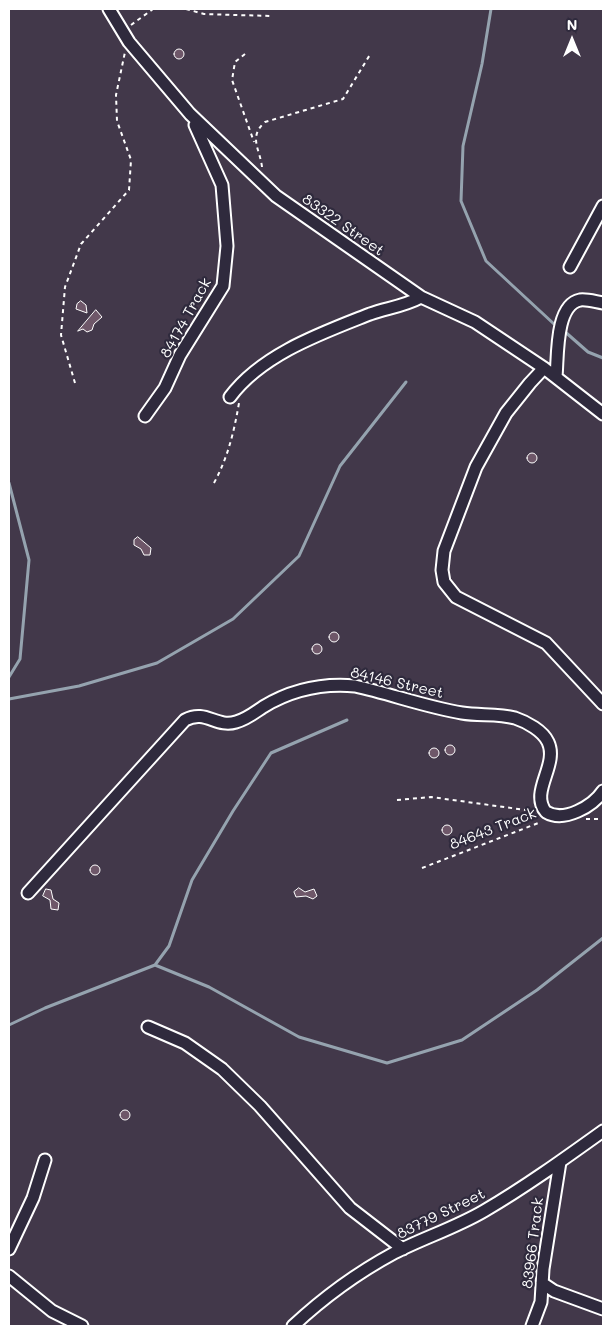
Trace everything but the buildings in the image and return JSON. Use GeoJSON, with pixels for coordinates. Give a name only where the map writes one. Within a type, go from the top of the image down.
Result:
{"type":"FeatureCollection","features":[{"type":"Feature","properties":{"kind":"street","name":"83322 Street"},"geometry":{"type":"LineString","coordinates":[[109,9],[125,35],[190,114],[276,196],[421,296],[475,322],[544,368],[603,414]]}},
{"type":"Feature","properties":{"kind":"street","name":"84174 Track"},"geometry":{"type":"LineString","coordinates":[[145,416],[165,388],[190,338],[218,296],[225,272],[226,246],[222,185],[190,114]]}},
{"type":"Feature","properties":{"kind":"street"},"geometry":{"type":"LineString","coordinates":[[570,267],[603,206]]}},
{"type":"Feature","properties":{"kind":"street"},"geometry":{"type":"LineString","coordinates":[[235,399],[248,376],[276,358],[343,326],[407,304],[421,296]]}},
{"type":"Feature","properties":{"kind":"street"},"geometry":{"type":"LineString","coordinates":[[556,377],[561,324],[568,308],[581,300],[603,303]]}},
{"type":"Feature","properties":{"kind":"street"},"geometry":{"type":"LineString","coordinates":[[544,368],[506,413],[476,467],[444,551],[442,570],[444,582],[456,597],[546,643],[603,704]]}},
{"type":"Feature","properties":{"kind":"street","name":"84146 Street"},"geometry":{"type":"LineString","coordinates":[[28,893],[185,720],[203,716],[222,723],[235,723],[293,692],[318,687],[355,686],[463,713],[509,717],[531,726],[545,738],[550,748],[551,762],[541,792],[543,808]]}},
{"type":"Feature","properties":{"kind":"street"},"geometry":{"type":"LineString","coordinates":[[543,808],[554,815],[571,813],[589,805],[603,791]]}},
{"type":"Feature","properties":{"kind":"street"},"geometry":{"type":"LineString","coordinates":[[148,1027],[186,1043],[222,1069],[260,1106],[350,1208],[403,1249]]}},
{"type":"Feature","properties":{"kind":"street","name":"83779 Street"},"geometry":{"type":"LineString","coordinates":[[293,1326],[326,1296],[362,1271],[403,1249],[454,1228],[484,1211],[560,1162],[603,1131]]}},
{"type":"Feature","properties":{"kind":"street"},"geometry":{"type":"LineString","coordinates":[[9,1249],[33,1198],[45,1160]]}},
{"type":"Feature","properties":{"kind":"street","name":"83966 Track"},"geometry":{"type":"LineString","coordinates":[[532,1326],[541,1302],[542,1283],[560,1162]]}},
{"type":"Feature","properties":{"kind":"street"},"geometry":{"type":"LineString","coordinates":[[9,1276],[52,1311],[82,1326]]}},
{"type":"Feature","properties":{"kind":"street"},"geometry":{"type":"LineString","coordinates":[[542,1283],[554,1291],[603,1309]]}},
{"type":"Feature","properties":{"kind":"path"},"geometry":{"type":"LineString","coordinates":[[75,383],[62,335],[65,287],[81,244],[129,190],[131,160],[117,121],[116,95],[125,35],[153,9]]}},
{"type":"Feature","properties":{"kind":"path"},"geometry":{"type":"LineString","coordinates":[[186,9],[204,14],[270,16]]}},
{"type":"Feature","properties":{"kind":"path"},"geometry":{"type":"LineString","coordinates":[[254,142],[258,129],[265,122],[343,98],[371,53]]}},
{"type":"Feature","properties":{"kind":"path"},"geometry":{"type":"LineString","coordinates":[[245,54],[235,62],[232,80],[262,164],[260,182]]}},
{"type":"Feature","properties":{"kind":"path"},"geometry":{"type":"LineString","coordinates":[[214,483],[226,462],[233,435],[235,399]]}},
{"type":"Feature","properties":{"kind":"path"},"geometry":{"type":"LineString","coordinates":[[397,800],[431,797],[534,811],[543,808]]}},
{"type":"Feature","properties":{"kind":"path"},"geometry":{"type":"LineString","coordinates":[[580,819],[603,819]]}},
{"type":"Feature","properties":{"kind":"path","name":"84643 Track"},"geometry":{"type":"LineString","coordinates":[[422,868],[547,820]]}},
{"type":"Feature","properties":{"kind":"waterway"},"geometry":{"type":"LineString","coordinates":[[491,9],[482,64],[463,146],[461,201],[486,261],[554,324]]}},
{"type":"Feature","properties":{"kind":"waterway"},"geometry":{"type":"LineString","coordinates":[[563,330],[588,352],[603,358]]}},
{"type":"Feature","properties":{"kind":"waterway"},"geometry":{"type":"LineString","coordinates":[[9,699],[79,686],[157,663],[233,619],[299,556],[340,466],[406,382]]}},
{"type":"Feature","properties":{"kind":"waterway"},"geometry":{"type":"LineString","coordinates":[[9,483],[29,560],[20,659],[9,677]]}},
{"type":"Feature","properties":{"kind":"waterway"},"geometry":{"type":"LineString","coordinates":[[155,965],[169,946],[192,880],[233,811],[271,753],[347,720]]}},
{"type":"Feature","properties":{"kind":"waterway"},"geometry":{"type":"LineString","coordinates":[[9,1025],[45,1008],[155,965],[209,987],[299,1037],[387,1063],[462,1040],[537,990],[603,938]]}}]}
